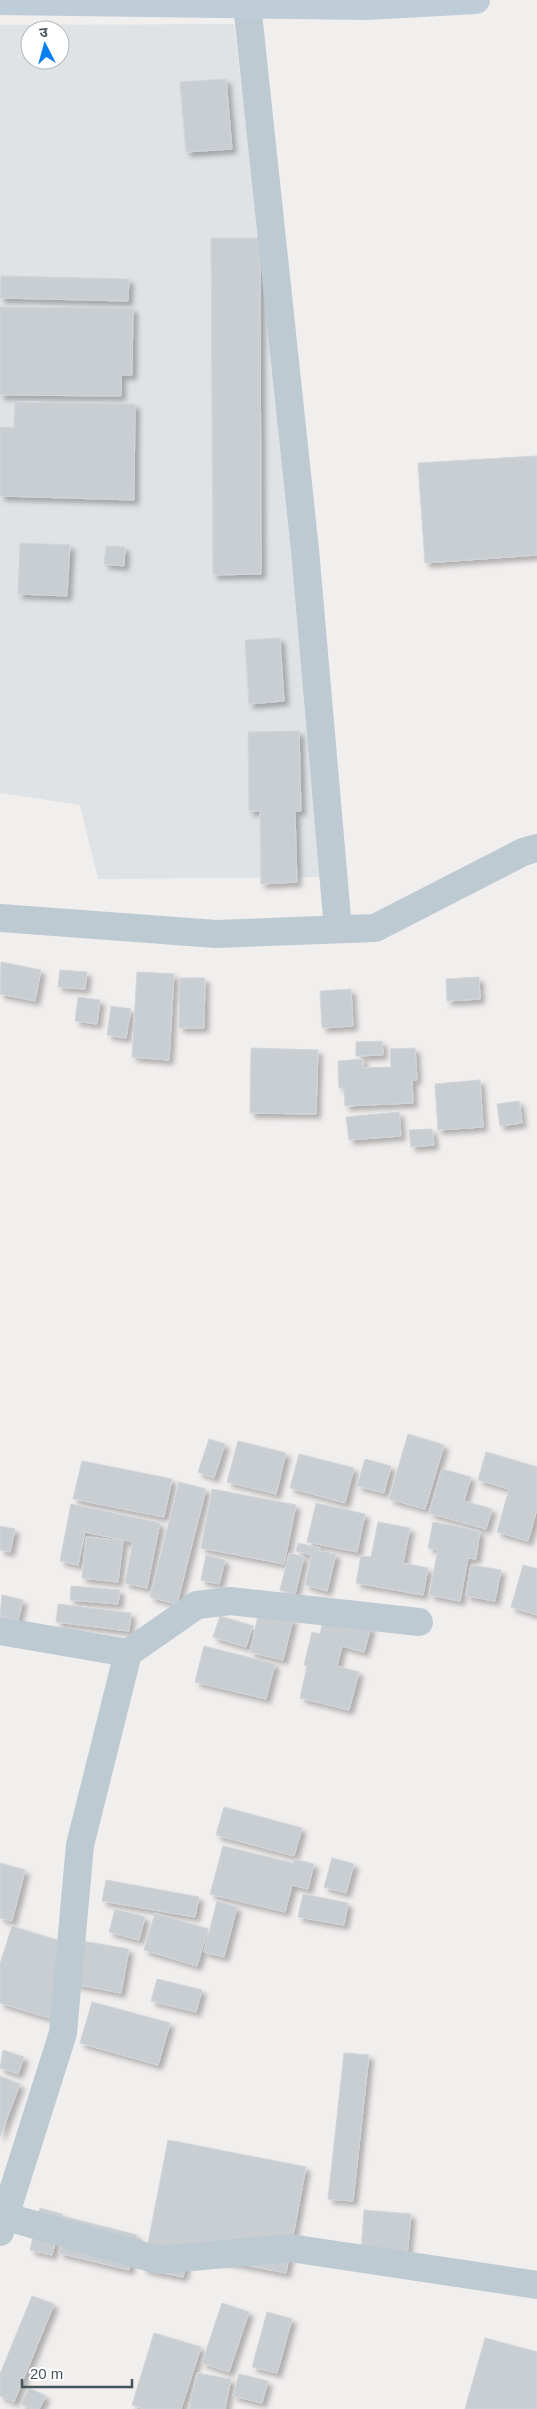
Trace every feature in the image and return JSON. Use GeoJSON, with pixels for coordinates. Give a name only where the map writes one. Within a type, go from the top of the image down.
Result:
{"type":"FeatureCollection","features":[{"type":"Feature","properties":{"kind":"main road"},"geometry":{"type":"LineString","coordinates":[[0,1],[367,6],[476,0]]}},
{"type":"Feature","properties":{"kind":"street"},"geometry":{"type":"LineString","coordinates":[[247,4],[305,550],[338,929]]}},
{"type":"Feature","properties":{"kind":"street"},"geometry":{"type":"LineString","coordinates":[[0,918],[216,934],[375,928],[523,852],[537,848]]}},
{"type":"Feature","properties":{"kind":"street"},"geometry":{"type":"LineString","coordinates":[[420,1622],[230,1601],[197,1604],[128,1653],[80,1845],[64,2033],[1,2221],[158,2260],[290,2248],[537,2285]]}},
{"type":"Feature","properties":{"kind":"street"},"geometry":{"type":"LineString","coordinates":[[0,1631],[128,1653]]}},
{"type":"Feature","properties":{"kind":"shaded area"},"geometry":{"type":"Polygon","coordinates":[[[234,24],[336,877],[98,879],[80,805],[0,793],[0,25],[20,25],[20,70],[70,70],[70,25],[234,24]]]}},
{"type":"Feature","properties":{"kind":"building"},"geometry":{"type":"Polygon","coordinates":[[[226,79],[232,149],[186,152],[180,82],[226,79]]]}},
{"type":"Feature","properties":{"kind":"building"},"geometry":{"type":"Polygon","coordinates":[[[211,238],[260,238],[261,574],[213,575],[211,238]]]}},
{"type":"Feature","properties":{"kind":"building"},"geometry":{"type":"Polygon","coordinates":[[[1,276],[129,279],[128,301],[0,298],[1,276]]]}},
{"type":"Feature","properties":{"kind":"building"},"geometry":{"type":"Polygon","coordinates":[[[0,307],[133,308],[132,375],[121,375],[121,396],[0,395],[0,307]]]}},
{"type":"Feature","properties":{"kind":"building"},"geometry":{"type":"Polygon","coordinates":[[[15,402],[135,404],[134,500],[0,496],[0,427],[14,428],[15,402]]]}},
{"type":"Feature","properties":{"kind":"building"},"geometry":{"type":"Polygon","coordinates":[[[537,456],[537,555],[425,563],[418,463],[537,456]]]}},
{"type":"Feature","properties":{"kind":"building"},"geometry":{"type":"Polygon","coordinates":[[[20,543],[70,545],[67,596],[18,594],[20,543]]]}},
{"type":"Feature","properties":{"kind":"building"},"geometry":{"type":"Polygon","coordinates":[[[106,546],[125,547],[124,566],[104,564],[106,546]]]}},
{"type":"Feature","properties":{"kind":"building"},"geometry":{"type":"Polygon","coordinates":[[[280,638],[284,701],[249,704],[245,640],[280,638]]]}},
{"type":"Feature","properties":{"kind":"building"},"geometry":{"type":"Polygon","coordinates":[[[299,731],[301,811],[295,811],[297,882],[261,884],[260,811],[249,811],[248,732],[299,731]]]}},
{"type":"Feature","properties":{"kind":"building"},"geometry":{"type":"Polygon","coordinates":[[[1,962],[41,970],[35,1001],[0,994],[1,962]]]}},
{"type":"Feature","properties":{"kind":"building"},"geometry":{"type":"Polygon","coordinates":[[[60,970],[87,972],[85,989],[58,987],[60,970]]]}},
{"type":"Feature","properties":{"kind":"building"},"geometry":{"type":"Polygon","coordinates":[[[137,972],[174,974],[169,1060],[132,1057],[137,972]]]}},
{"type":"Feature","properties":{"kind":"building"},"geometry":{"type":"Polygon","coordinates":[[[479,977],[480,999],[447,1001],[446,979],[479,977]]]}},
{"type":"Feature","properties":{"kind":"building"},"geometry":{"type":"Polygon","coordinates":[[[180,978],[205,978],[204,1028],[179,1028],[180,978]]]}},
{"type":"Feature","properties":{"kind":"building"},"geometry":{"type":"Polygon","coordinates":[[[351,989],[353,1026],[322,1028],[320,991],[351,989]]]}},
{"type":"Feature","properties":{"kind":"building"},"geometry":{"type":"Polygon","coordinates":[[[78,997],[100,1000],[97,1024],[75,1021],[78,997]]]}},
{"type":"Feature","properties":{"kind":"building"},"geometry":{"type":"Polygon","coordinates":[[[111,1006],[131,1009],[126,1038],[107,1035],[111,1006]]]}},
{"type":"Feature","properties":{"kind":"building"},"geometry":{"type":"Polygon","coordinates":[[[382,1041],[383,1055],[356,1056],[356,1042],[382,1041]]]}},
{"type":"Feature","properties":{"kind":"building"},"geometry":{"type":"Polygon","coordinates":[[[251,1048],[318,1050],[316,1114],[250,1113],[251,1048]]]}},
{"type":"Feature","properties":{"kind":"building"},"geometry":{"type":"Polygon","coordinates":[[[415,1048],[417,1080],[412,1080],[413,1103],[345,1106],[344,1088],[339,1088],[338,1061],[363,1059],[363,1068],[391,1067],[390,1049],[415,1048]]]}},
{"type":"Feature","properties":{"kind":"building"},"geometry":{"type":"Polygon","coordinates":[[[480,1080],[483,1127],[438,1130],[435,1084],[480,1080]]]}},
{"type":"Feature","properties":{"kind":"building"},"geometry":{"type":"Polygon","coordinates":[[[519,1101],[522,1123],[500,1126],[497,1104],[519,1101]]]}},
{"type":"Feature","properties":{"kind":"building"},"geometry":{"type":"Polygon","coordinates":[[[399,1112],[401,1136],[349,1140],[346,1117],[399,1112]]]}},
{"type":"Feature","properties":{"kind":"building"},"geometry":{"type":"Polygon","coordinates":[[[432,1129],[434,1145],[411,1147],[409,1130],[432,1129]]]}},
{"type":"Feature","properties":{"kind":"building"},"geometry":{"type":"Polygon","coordinates":[[[408,1434],[444,1445],[425,1509],[389,1499],[408,1434]]]}},
{"type":"Feature","properties":{"kind":"building"},"geometry":{"type":"Polygon","coordinates":[[[209,1439],[225,1444],[214,1478],[198,1472],[209,1439]]]}},
{"type":"Feature","properties":{"kind":"building"},"geometry":{"type":"Polygon","coordinates":[[[238,1441],[286,1453],[276,1494],[227,1482],[238,1441]]]}},
{"type":"Feature","properties":{"kind":"building"},"geometry":{"type":"Polygon","coordinates":[[[486,1452],[537,1467],[537,1509],[528,1541],[497,1532],[509,1489],[478,1480],[486,1452]]]}},
{"type":"Feature","properties":{"kind":"building"},"geometry":{"type":"Polygon","coordinates":[[[299,1454],[354,1468],[345,1503],[290,1488],[299,1454]]]}},
{"type":"Feature","properties":{"kind":"building"},"geometry":{"type":"Polygon","coordinates":[[[365,1459],[391,1466],[384,1493],[357,1486],[365,1459]]]}},
{"type":"Feature","properties":{"kind":"building"},"geometry":{"type":"Polygon","coordinates":[[[82,1461],[172,1479],[164,1517],[73,1499],[82,1461]]]}},
{"type":"Feature","properties":{"kind":"building"},"geometry":{"type":"Polygon","coordinates":[[[442,1469],[471,1477],[464,1501],[492,1509],[486,1529],[429,1513],[442,1469]]]}},
{"type":"Feature","properties":{"kind":"building"},"geometry":{"type":"Polygon","coordinates":[[[179,1482],[206,1489],[177,1604],[150,1597],[179,1482]]]}},
{"type":"Feature","properties":{"kind":"building"},"geometry":{"type":"Polygon","coordinates":[[[212,1489],[296,1505],[284,1564],[201,1548],[212,1489]]]}},
{"type":"Feature","properties":{"kind":"building"},"geometry":{"type":"Polygon","coordinates":[[[316,1503],[365,1514],[357,1552],[307,1542],[316,1503]]]}},
{"type":"Feature","properties":{"kind":"building"},"geometry":{"type":"Polygon","coordinates":[[[71,1504],[160,1523],[147,1588],[125,1583],[133,1542],[85,1532],[78,1565],[60,1561],[71,1504]]]}},
{"type":"Feature","properties":{"kind":"building"},"geometry":{"type":"Polygon","coordinates":[[[378,1522],[410,1528],[403,1563],[428,1568],[423,1595],[356,1583],[361,1556],[371,1557],[378,1522]]]}},
{"type":"Feature","properties":{"kind":"building"},"geometry":{"type":"Polygon","coordinates":[[[433,1522],[480,1531],[476,1559],[468,1558],[460,1601],[429,1595],[438,1550],[428,1548],[433,1522]]]}},
{"type":"Feature","properties":{"kind":"building"},"geometry":{"type":"Polygon","coordinates":[[[0,1526],[15,1529],[10,1552],[0,1550],[0,1526]]]}},
{"type":"Feature","properties":{"kind":"building"},"geometry":{"type":"Polygon","coordinates":[[[86,1537],[123,1541],[118,1582],[82,1578],[86,1537]]]}},
{"type":"Feature","properties":{"kind":"building"},"geometry":{"type":"Polygon","coordinates":[[[298,1543],[320,1548],[319,1551],[336,1554],[327,1591],[305,1585],[312,1555],[296,1551],[298,1543]]]}},
{"type":"Feature","properties":{"kind":"building"},"geometry":{"type":"Polygon","coordinates":[[[289,1553],[304,1557],[295,1594],[280,1590],[289,1553]]]}},
{"type":"Feature","properties":{"kind":"building"},"geometry":{"type":"Polygon","coordinates":[[[206,1555],[225,1560],[219,1584],[201,1580],[206,1555]]]}},
{"type":"Feature","properties":{"kind":"building"},"geometry":{"type":"Polygon","coordinates":[[[471,1565],[501,1570],[495,1601],[466,1596],[471,1565]]]}},
{"type":"Feature","properties":{"kind":"building"},"geometry":{"type":"Polygon","coordinates":[[[523,1565],[537,1569],[537,1615],[511,1607],[523,1565]]]}},
{"type":"Feature","properties":{"kind":"building"},"geometry":{"type":"Polygon","coordinates":[[[71,1586],[120,1590],[118,1604],[70,1600],[71,1586]]]}},
{"type":"Feature","properties":{"kind":"building"},"geometry":{"type":"Polygon","coordinates":[[[2,1595],[23,1600],[18,1620],[0,1616],[2,1595]]]}},
{"type":"Feature","properties":{"kind":"building"},"geometry":{"type":"Polygon","coordinates":[[[58,1604],[131,1613],[129,1631],[56,1622],[58,1604]]]}},
{"type":"Feature","properties":{"kind":"building"},"geometry":{"type":"Polygon","coordinates":[[[259,1611],[293,1619],[283,1660],[250,1652],[259,1611]]]}},
{"type":"Feature","properties":{"kind":"building"},"geometry":{"type":"Polygon","coordinates":[[[220,1616],[253,1626],[246,1647],[213,1637],[220,1616]]]}},
{"type":"Feature","properties":{"kind":"building"},"geometry":{"type":"Polygon","coordinates":[[[324,1616],[371,1627],[364,1652],[342,1646],[337,1666],[359,1672],[349,1710],[300,1698],[307,1666],[304,1665],[312,1632],[320,1634],[324,1616]]]}},
{"type":"Feature","properties":{"kind":"building"},"geometry":{"type":"Polygon","coordinates":[[[204,1646],[275,1664],[266,1699],[195,1682],[204,1646]]]}},
{"type":"Feature","properties":{"kind":"building"},"geometry":{"type":"Polygon","coordinates":[[[224,1807],[302,1828],[294,1856],[216,1835],[224,1807]]]}},
{"type":"Feature","properties":{"kind":"building"},"geometry":{"type":"Polygon","coordinates":[[[223,1846],[293,1863],[294,1859],[314,1864],[308,1889],[292,1885],[285,1912],[210,1894],[223,1846]]]}},
{"type":"Feature","properties":{"kind":"building"},"geometry":{"type":"Polygon","coordinates":[[[332,1858],[354,1864],[346,1893],[324,1887],[332,1858]]]}},
{"type":"Feature","properties":{"kind":"building"},"geometry":{"type":"Polygon","coordinates":[[[0,1863],[25,1870],[12,1921],[0,1918],[0,1863]]]}},
{"type":"Feature","properties":{"kind":"building"},"geometry":{"type":"Polygon","coordinates":[[[106,1880],[199,1897],[195,1917],[102,1901],[106,1880]]]}},
{"type":"Feature","properties":{"kind":"building"},"geometry":{"type":"Polygon","coordinates":[[[303,1894],[348,1903],[344,1925],[298,1917],[303,1894]]]}},
{"type":"Feature","properties":{"kind":"building"},"geometry":{"type":"Polygon","coordinates":[[[217,1901],[237,1907],[224,1957],[204,1952],[217,1901]]]}},
{"type":"Feature","properties":{"kind":"building"},"geometry":{"type":"Polygon","coordinates":[[[115,1909],[145,1917],[139,1940],[109,1932],[115,1909]]]}},
{"type":"Feature","properties":{"kind":"building"},"geometry":{"type":"Polygon","coordinates":[[[155,1913],[208,1929],[197,1966],[144,1950],[155,1913]]]}},
{"type":"Feature","properties":{"kind":"building"},"geometry":{"type":"Polygon","coordinates":[[[12,1926],[76,1946],[53,2019],[0,2003],[0,1964],[12,1926]]]}},
{"type":"Feature","properties":{"kind":"building"},"geometry":{"type":"Polygon","coordinates":[[[82,1941],[129,1949],[121,1993],[74,1984],[82,1941]]]}},
{"type":"Feature","properties":{"kind":"building"},"geometry":{"type":"Polygon","coordinates":[[[157,1979],[202,1990],[196,2012],[151,2001],[157,1979]]]}},
{"type":"Feature","properties":{"kind":"building"},"geometry":{"type":"Polygon","coordinates":[[[92,2002],[170,2023],[158,2065],[80,2043],[92,2002]]]}},
{"type":"Feature","properties":{"kind":"building"},"geometry":{"type":"Polygon","coordinates":[[[3,2050],[24,2057],[18,2074],[0,2068],[3,2050]]]}},
{"type":"Feature","properties":{"kind":"building"},"geometry":{"type":"Polygon","coordinates":[[[344,2053],[369,2055],[353,2201],[328,2199],[344,2053]]]}},
{"type":"Feature","properties":{"kind":"building"},"geometry":{"type":"Polygon","coordinates":[[[0,2076],[20,2084],[0,2137],[0,2076]]]}},
{"type":"Feature","properties":{"kind":"building"},"geometry":{"type":"Polygon","coordinates":[[[168,2140],[306,2167],[286,2273],[188,2254],[183,2277],[143,2269],[168,2140]]]}},
{"type":"Feature","properties":{"kind":"building"},"geometry":{"type":"Polygon","coordinates":[[[40,2208],[62,2214],[62,2216],[137,2235],[129,2270],[59,2253],[65,2228],[59,2227],[52,2255],[30,2250],[40,2208]]]}},
{"type":"Feature","properties":{"kind":"building"},"geometry":{"type":"Polygon","coordinates":[[[364,2210],[411,2214],[407,2256],[361,2253],[364,2210]]]}},
{"type":"Feature","properties":{"kind":"building"},"geometry":{"type":"Polygon","coordinates":[[[32,2296],[54,2304],[14,2402],[0,2396],[0,2374],[32,2296]]]}},
{"type":"Feature","properties":{"kind":"building"},"geometry":{"type":"Polygon","coordinates":[[[222,2303],[249,2312],[229,2372],[202,2363],[222,2303]]]}},
{"type":"Feature","properties":{"kind":"building"},"geometry":{"type":"Polygon","coordinates":[[[267,2312],[292,2319],[277,2373],[252,2367],[267,2312]]]}},
{"type":"Feature","properties":{"kind":"building"},"geometry":{"type":"Polygon","coordinates":[[[154,2333],[201,2347],[181,2409],[145,2409],[132,2405],[154,2333]]]}},
{"type":"Feature","properties":{"kind":"building"},"geometry":{"type":"Polygon","coordinates":[[[485,2338],[537,2352],[537,2409],[465,2409],[485,2338]]]}},
{"type":"Feature","properties":{"kind":"building"},"geometry":{"type":"Polygon","coordinates":[[[197,2373],[231,2379],[225,2409],[189,2409],[197,2373]]]}},
{"type":"Feature","properties":{"kind":"building"},"geometry":{"type":"Polygon","coordinates":[[[239,2374],[268,2381],[262,2403],[233,2396],[239,2374]]]}},
{"type":"Feature","properties":{"kind":"building"},"geometry":{"type":"Polygon","coordinates":[[[29,2388],[46,2396],[39,2409],[32,2409],[21,2404],[29,2388]]]}}]}
